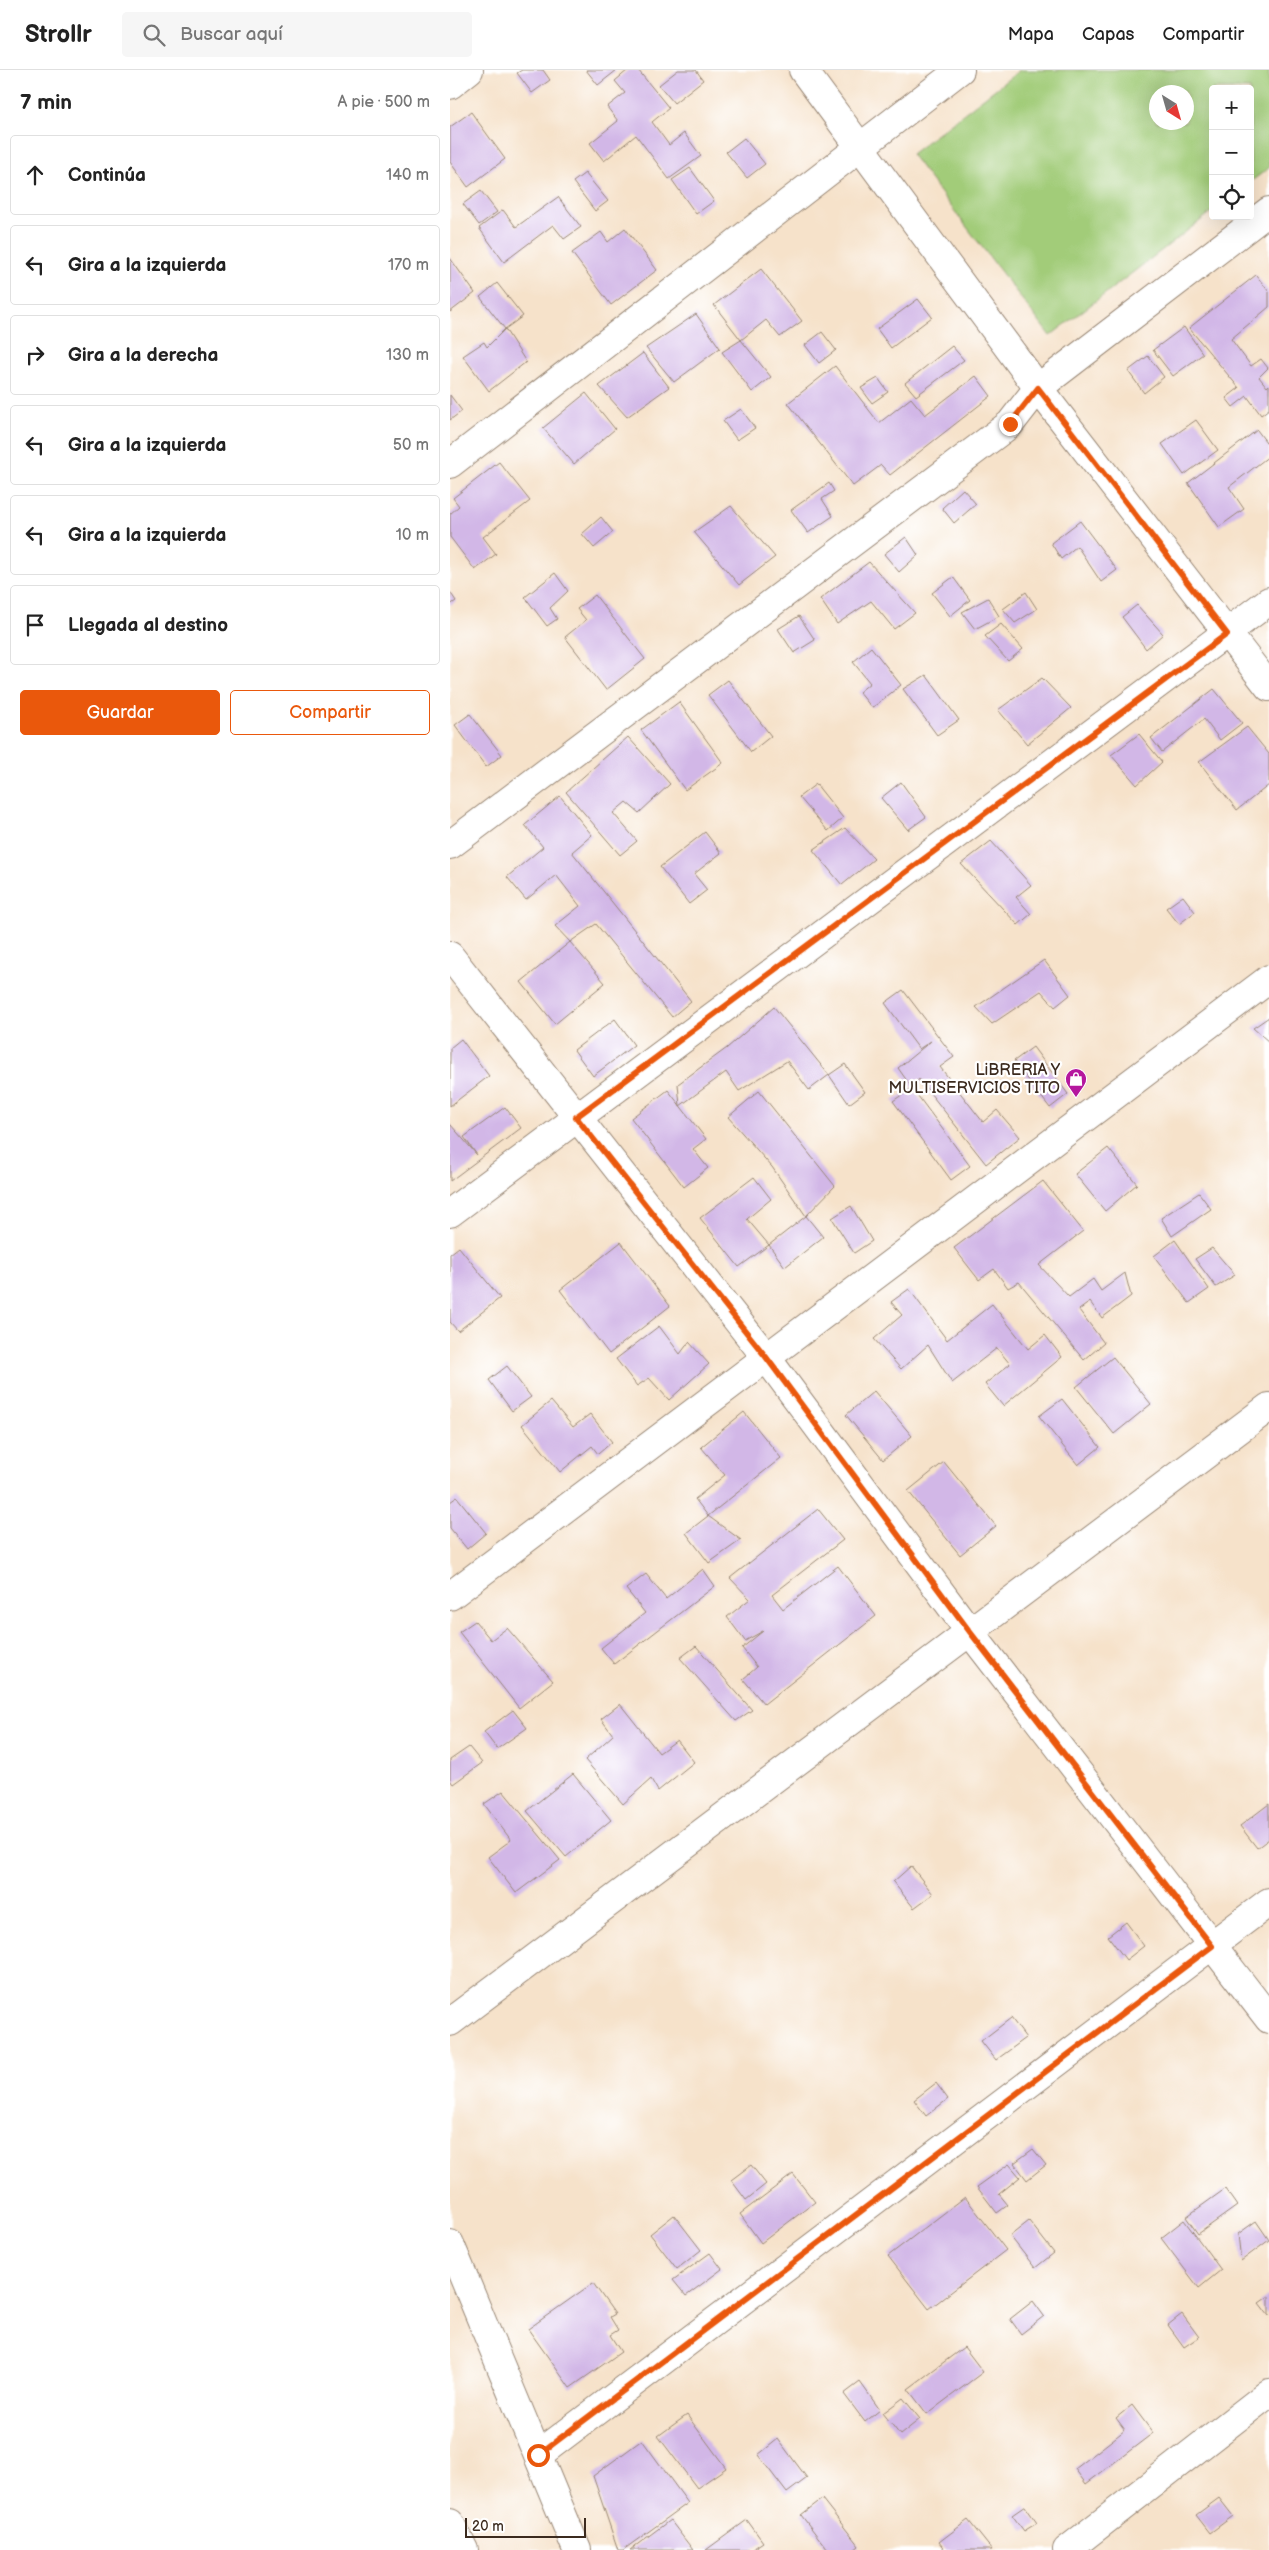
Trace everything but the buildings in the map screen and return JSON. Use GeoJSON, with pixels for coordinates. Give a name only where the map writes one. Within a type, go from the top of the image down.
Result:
{"type":"FeatureCollection","features":[{"type":"Feature","properties":{"kind":"street"},"geometry":{"type":"LineString","coordinates":[[450,85],[469,70]]}},
{"type":"Feature","properties":{"kind":"street"},"geometry":{"type":"LineString","coordinates":[[803,70],[1038,388],[1269,688]]}},
{"type":"Feature","properties":{"kind":"street"},"geometry":{"type":"LineString","coordinates":[[450,464],[960,70]]}},
{"type":"Feature","properties":{"kind":"street"},"geometry":{"type":"LineString","coordinates":[[450,845],[1010,424],[1038,388],[1269,211]]}},
{"type":"Feature","properties":{"kind":"street"},"geometry":{"type":"LineString","coordinates":[[450,1213],[1269,601]]}},
{"type":"Feature","properties":{"kind":"street"},"geometry":{"type":"LineString","coordinates":[[450,956],[766,1357],[970,1632],[1269,2019]]}},
{"type":"Feature","properties":{"kind":"street"},"geometry":{"type":"LineString","coordinates":[[450,1596],[1269,979]]}},
{"type":"Feature","properties":{"kind":"street"},"geometry":{"type":"LineString","coordinates":[[450,2022],[1269,1406]]}},
{"type":"Feature","properties":{"kind":"street"},"geometry":{"type":"LineString","coordinates":[[538,2455],[1269,1902]]}},
{"type":"Feature","properties":{"kind":"street"},"geometry":{"type":"LineString","coordinates":[[450,2244],[577,2550]]}},
{"type":"Feature","properties":{"kind":"street"},"geometry":{"type":"LineString","coordinates":[[1068,2550],[1269,2394]]}},
{"type":"Feature","properties":{"kind":"street"},"geometry":{"type":"LineString","coordinates":[[450,2523],[464,2550]]}},
{"type":"Feature","properties":{"kind":"green space"},"geometry":{"type":"Polygon","coordinates":[[[1020,70],[1269,70],[1269,168],[1254,179],[1254,85],[1209,85],[1209,214],[1050,336],[911,154],[1020,70]]]}},
{"type":"Feature","properties":{"kind":"place","name":"LiBRERIA Y MULTISERVICIOS TITO"},"geometry":{"type":"Point","coordinates":[1076,1098]}},
{"type":"Feature","properties":{"kind":"route"},"geometry":{"type":"LineString","coordinates":[[538,2455],[1212,1946],[970,1632],[766,1357],[576,1117],[1227,634],[1038,388],[1010,424]]}}]}
